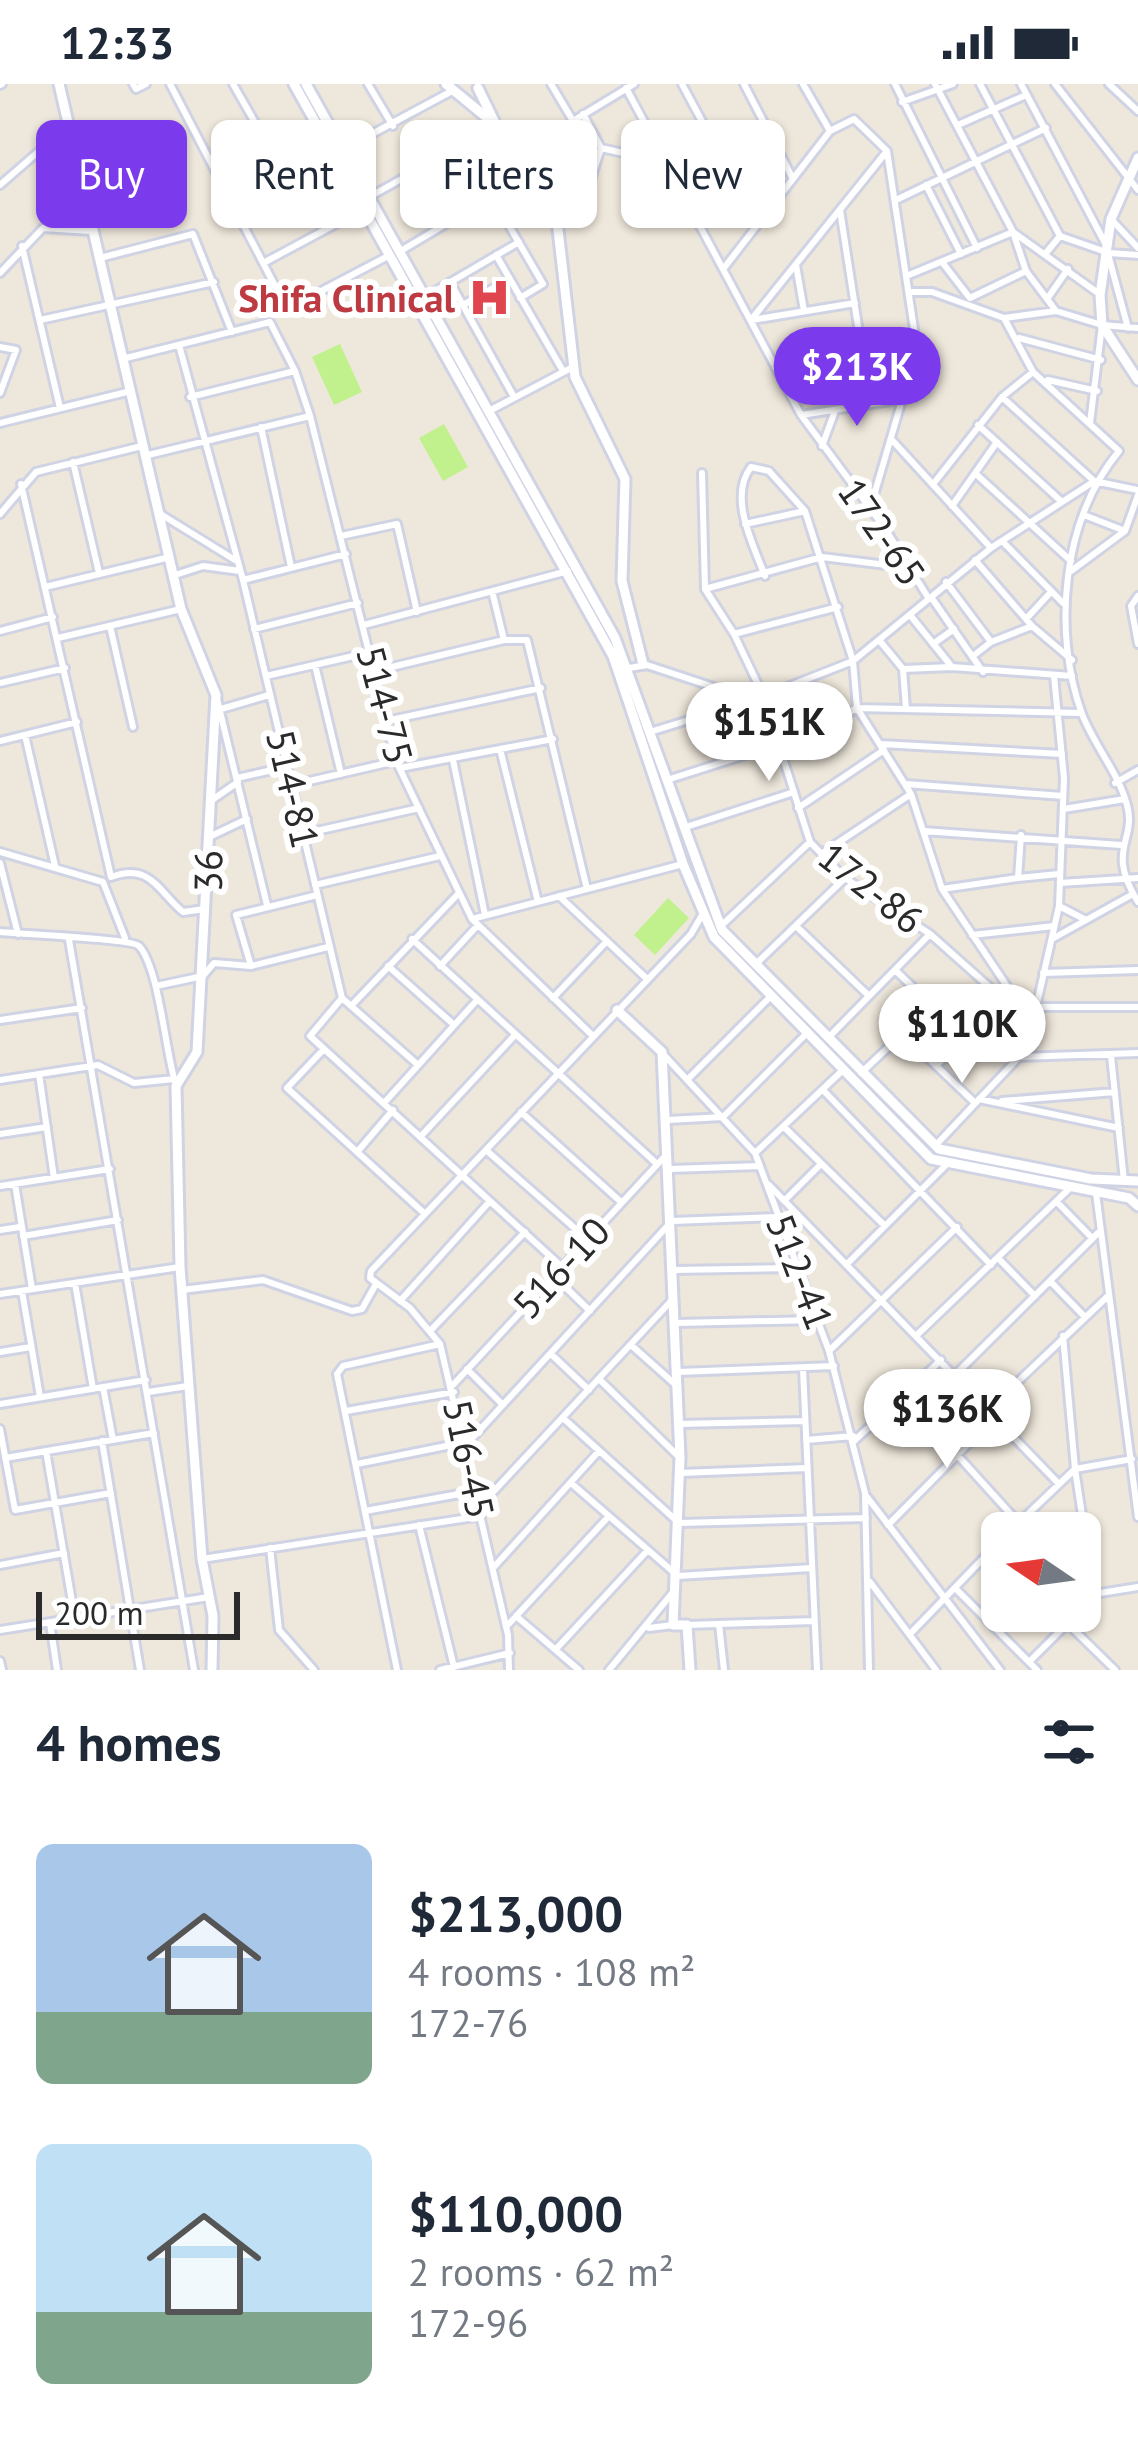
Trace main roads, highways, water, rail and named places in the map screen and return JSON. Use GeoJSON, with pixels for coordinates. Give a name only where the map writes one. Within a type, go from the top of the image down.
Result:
{"type":"FeatureCollection","features":[{"type":"Feature","properties":{"kind":"place","name":"Shifa Clinical"},"geometry":{"type":"Point","coordinates":[489,298]}}]}
